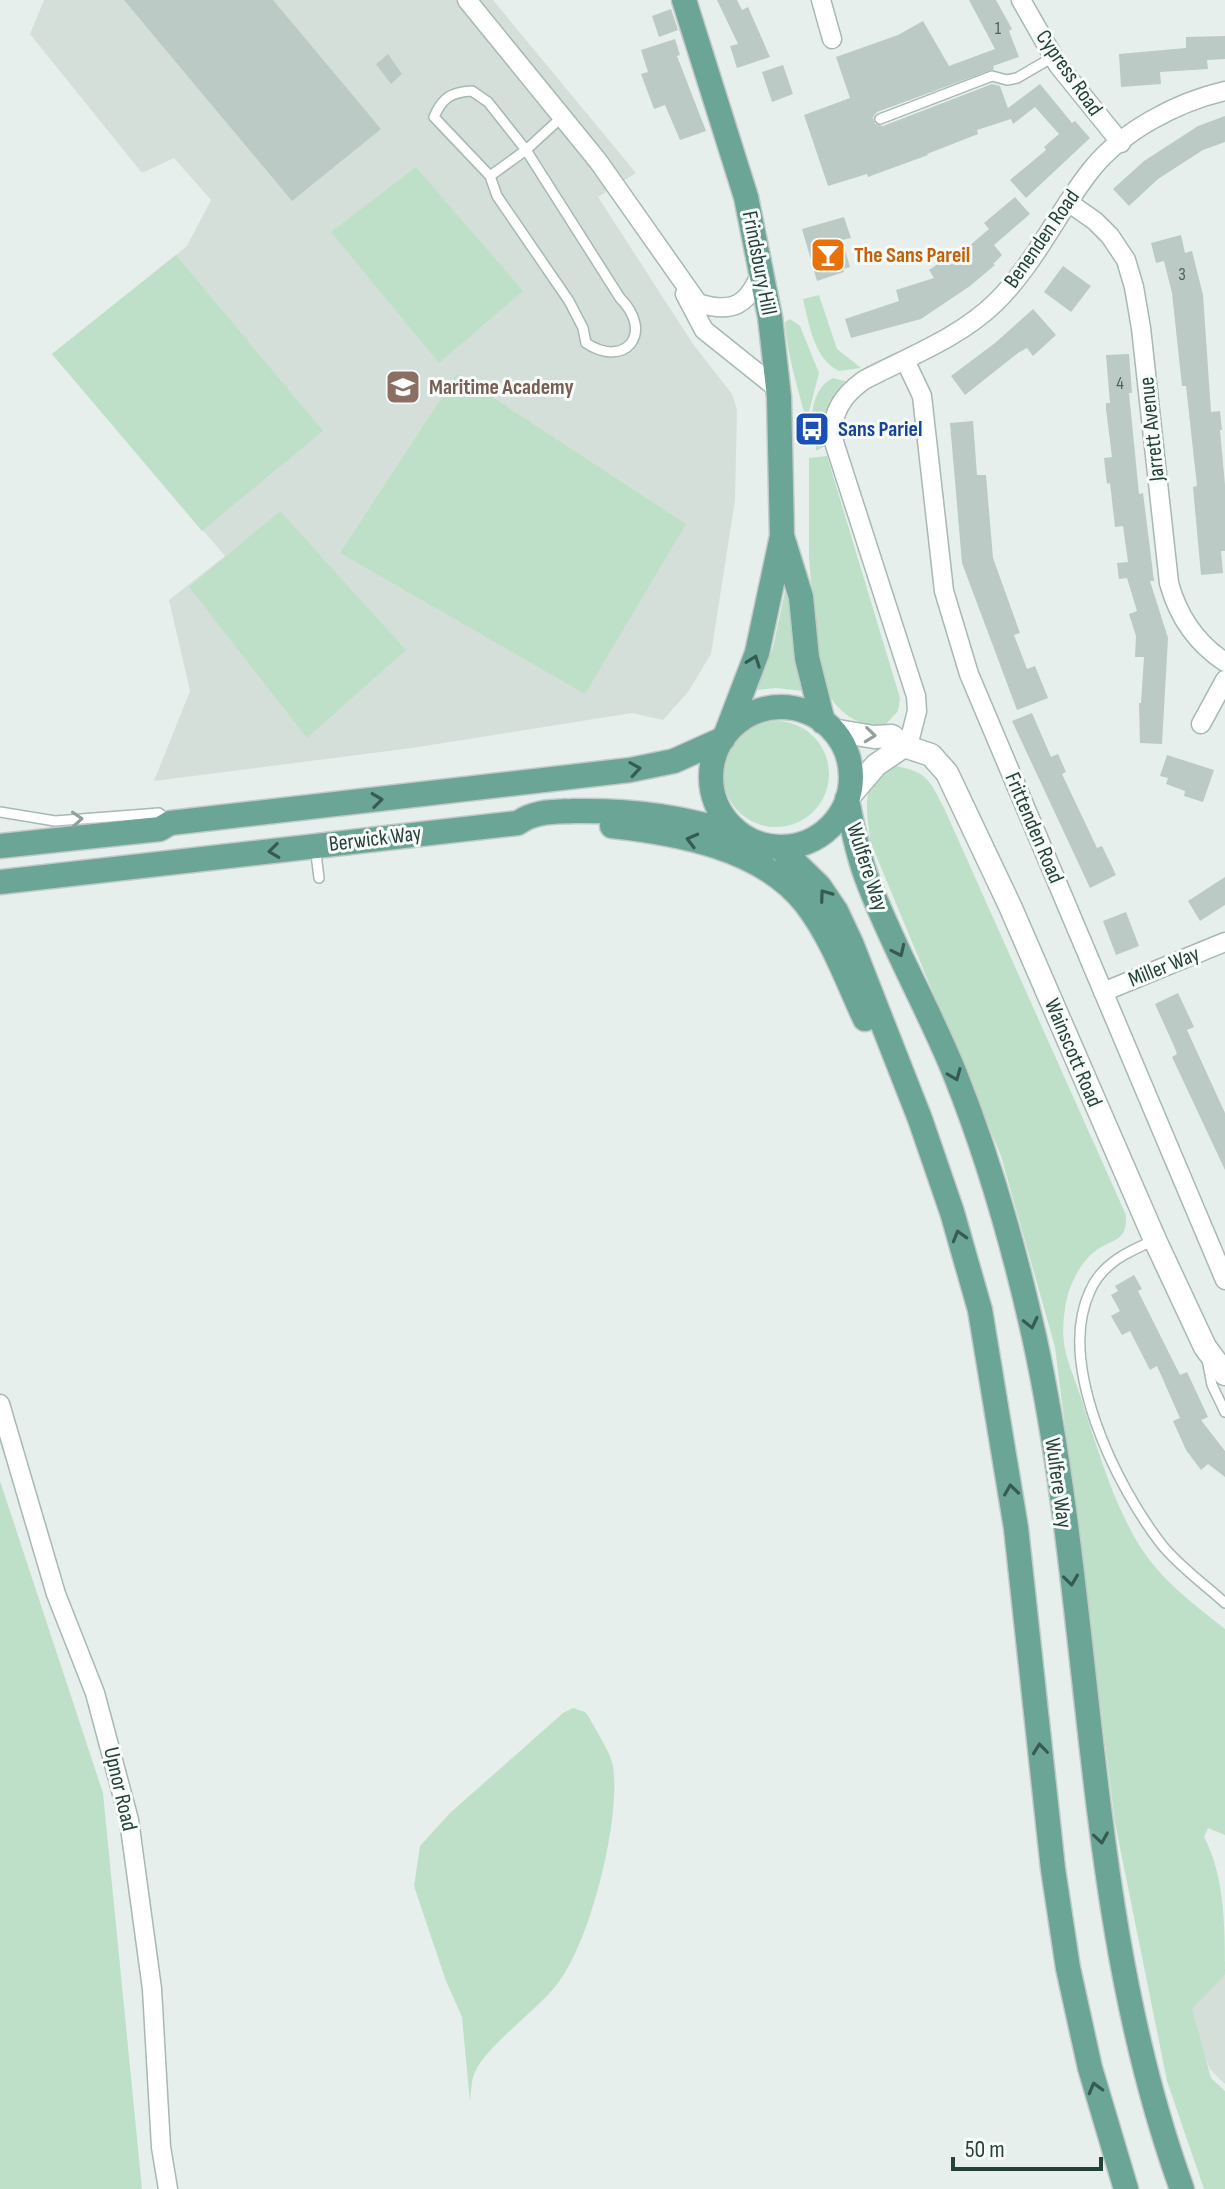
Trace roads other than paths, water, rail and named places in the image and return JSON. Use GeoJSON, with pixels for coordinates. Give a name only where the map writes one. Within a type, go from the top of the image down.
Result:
{"type":"FeatureCollection","features":[{"type":"Feature","properties":{"kind":"main road","name":"Frindsbury Hill"},"geometry":{"type":"LineString","coordinates":[[684,0],[743,184],[762,270],[779,390],[782,536],[757,653],[724,736]]}},
{"type":"Feature","properties":{"kind":"main road","name":"Frindsbury Hill"},"geometry":{"type":"LineString","coordinates":[[782,536],[801,597],[807,658],[828,726]]}},
{"type":"Feature","properties":{"kind":"main road"},"geometry":{"type":"LineString","coordinates":[[775,707],[801,710],[828,726],[844,747],[849,766],[847,799],[835,820],[818,836],[803,843],[779,847],[745,837],[722,815],[713,793],[712,769],[724,736],[745,717],[775,707]]}},
{"type":"Feature","properties":{"kind":"main road","name":"Berwick Way"},"geometry":{"type":"LineString","coordinates":[[0,846],[160,829],[170,823],[630,770],[674,761],[724,736]]}},
{"type":"Feature","properties":{"kind":"main road","name":"Wulfere Way"},"geometry":{"type":"LineString","coordinates":[[847,799],[866,875],[935,1027],[970,1114],[1001,1205],[1021,1282],[1053,1443],[1098,1815],[1122,1968],[1151,2089],[1182,2189]]}},
{"type":"Feature","properties":{"kind":"main road","name":"Berwick Way"},"geometry":{"type":"LineString","coordinates":[[0,882],[518,823],[527,816],[554,812],[648,812],[701,822],[745,837]]}},
{"type":"Feature","properties":{"kind":"main road"},"geometry":{"type":"LineString","coordinates":[[518,823],[527,827],[599,824],[645,829],[722,850],[747,860],[781,881],[805,902],[823,930],[869,1028],[920,1119]]}},
{"type":"Feature","properties":{"kind":"main road","name":"Wulfere Way"},"geometry":{"type":"LineString","coordinates":[[779,847],[819,886],[836,911],[920,1119],[952,1212],[980,1310],[1016,1528],[1053,1869],[1068,1968],[1090,2068],[1126,2189]]}},
{"type":"Feature","properties":{"kind":"street"},"geometry":{"type":"LineString","coordinates":[[467,0],[598,161],[698,303],[715,308],[738,305],[752,294],[762,270]]}},
{"type":"Feature","properties":{"kind":"street"},"geometry":{"type":"LineString","coordinates":[[821,0],[832,39]]}},
{"type":"Feature","properties":{"kind":"street","name":"Cypress Road"},"geometry":{"type":"LineString","coordinates":[[1021,0],[1053,57],[1121,143]]}},
{"type":"Feature","properties":{"kind":"street","name":"Benenden Road"},"geometry":{"type":"LineString","coordinates":[[906,746],[917,711],[916,696],[833,436],[838,407],[855,386],[966,326],[996,303],[1030,262],[1094,166],[1121,143],[1175,108],[1225,91]]}},
{"type":"Feature","properties":{"kind":"street","name":"Jarrett Avenue"},"geometry":{"type":"LineString","coordinates":[[1068,202],[1105,230],[1129,270],[1141,328],[1171,589],[1176,605],[1192,631],[1225,662]]}},
{"type":"Feature","properties":{"kind":"street"},"geometry":{"type":"LineString","coordinates":[[673,270],[704,330],[779,390]]}},
{"type":"Feature","properties":{"kind":"street","name":"Frittenden Road"},"geometry":{"type":"LineString","coordinates":[[905,360],[922,396],[944,591],[969,674],[1225,1280]]}},
{"type":"Feature","properties":{"kind":"street"},"geometry":{"type":"LineString","coordinates":[[1201,724],[1225,680]]}},
{"type":"Feature","properties":{"kind":"street","name":"Wainscott Road"},"geometry":{"type":"LineString","coordinates":[[828,726],[874,737],[892,736],[940,762],[954,786],[1155,1240],[1205,1347],[1225,1374]]}},
{"type":"Feature","properties":{"kind":"street"},"geometry":{"type":"LineString","coordinates":[[847,799],[876,765],[906,746]]}},
{"type":"Feature","properties":{"kind":"street","name":"Miller Way"},"geometry":{"type":"LineString","coordinates":[[1103,992],[1225,942]]}},
{"type":"Feature","properties":{"kind":"street","name":"Upnor Road"},"geometry":{"type":"LineString","coordinates":[[0,1404],[3,1424],[56,1594],[95,1693],[129,1820],[152,1989],[161,2147],[168,2189]]}},
{"type":"Feature","properties":{"kind":"lane"},"geometry":{"type":"LineString","coordinates":[[880,119],[992,76],[1007,80],[1017,78],[1053,57]]}},
{"type":"Feature","properties":{"kind":"lane"},"geometry":{"type":"LineString","coordinates":[[472,91],[488,102],[526,150],[620,298],[633,310],[637,322],[629,346],[613,354],[586,343],[583,328],[569,301],[497,196],[490,176],[434,117],[441,102],[456,92],[472,91]]}},
{"type":"Feature","properties":{"kind":"lane"},"geometry":{"type":"LineString","coordinates":[[490,176],[526,150],[563,116]]}},
{"type":"Feature","properties":{"kind":"lane"},"geometry":{"type":"LineString","coordinates":[[0,812],[55,821],[159,813],[170,823]]}},
{"type":"Feature","properties":{"kind":"lane"},"geometry":{"type":"LineString","coordinates":[[315,846],[319,878]]}},
{"type":"Feature","properties":{"kind":"lane"},"geometry":{"type":"LineString","coordinates":[[1155,1240],[1126,1252],[1100,1275],[1090,1289],[1079,1334],[1083,1374],[1099,1430],[1143,1516],[1163,1545],[1225,1603]]}},
{"type":"Feature","properties":{"kind":"lane"},"geometry":{"type":"LineString","coordinates":[[1205,1347],[1212,1385],[1225,1412]]}},
{"type":"Feature","properties":{"kind":"place","name":"The Sans Pareil"},"geometry":{"type":"Point","coordinates":[828,255]}},
{"type":"Feature","properties":{"kind":"place","name":"Maritime Academy"},"geometry":{"type":"Point","coordinates":[403,387]}},
{"type":"Feature","properties":{"kind":"place","name":"Sans Pariel"},"geometry":{"type":"Point","coordinates":[812,429]}}]}
